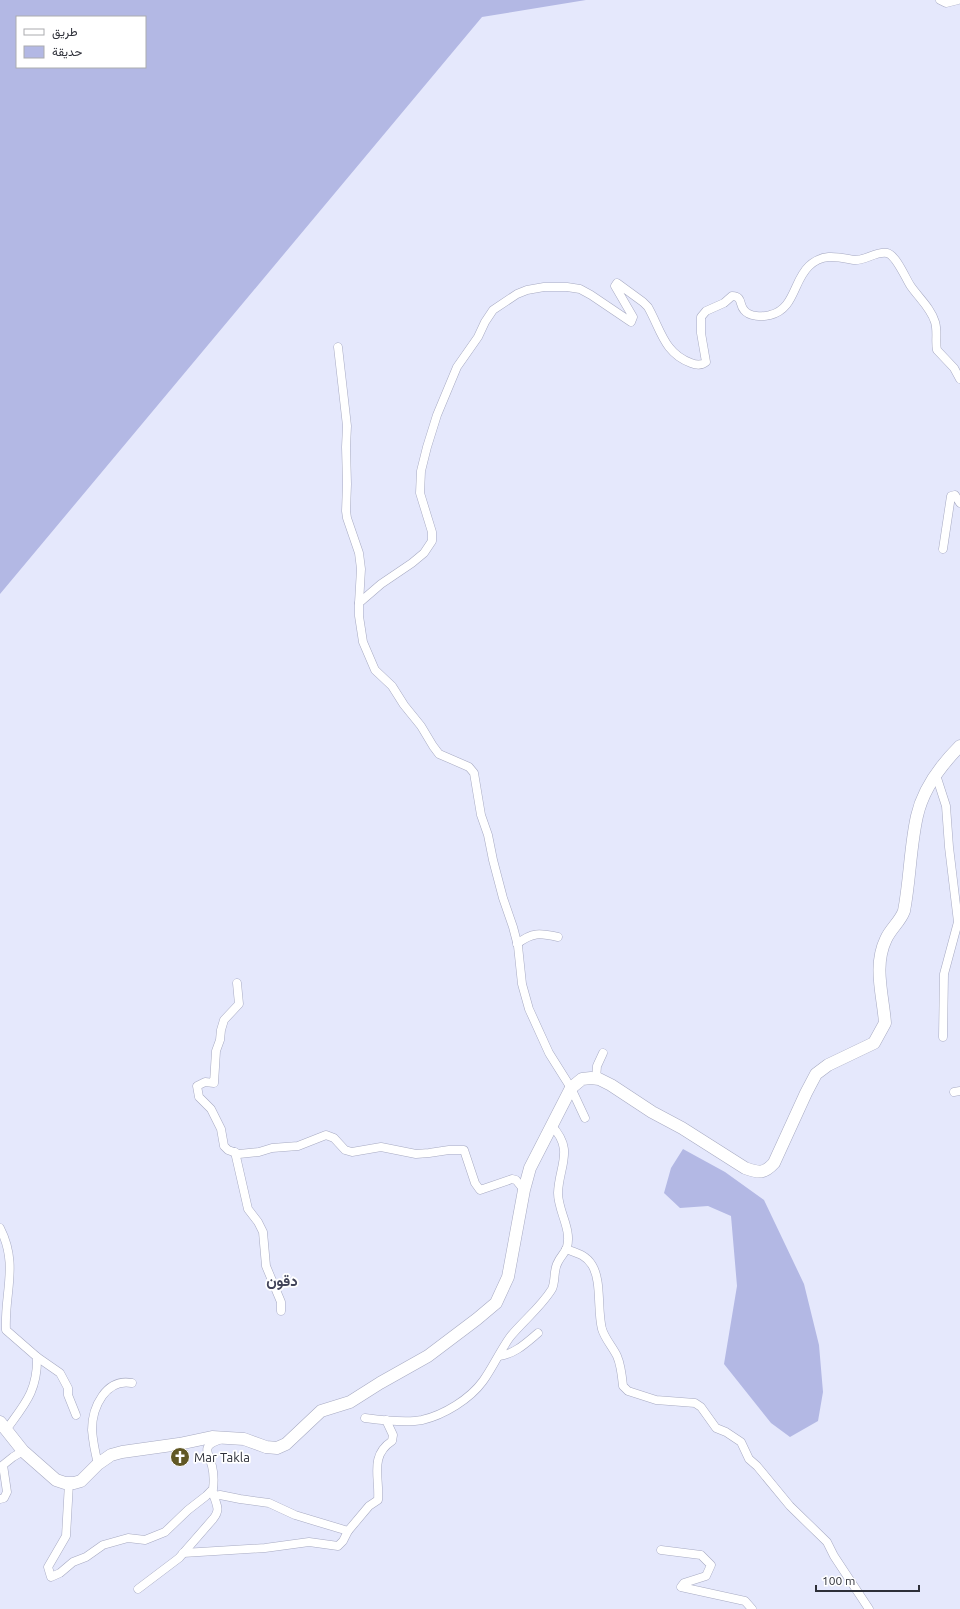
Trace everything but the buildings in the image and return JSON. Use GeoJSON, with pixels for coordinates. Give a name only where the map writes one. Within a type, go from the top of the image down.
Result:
{"type":"FeatureCollection","features":[{"type":"Feature","properties":{"kind":"main road"},"geometry":{"type":"LineString","coordinates":[[3,1426],[23,1451],[56,1480],[69,1483],[82,1481],[98,1464],[111,1455],[122,1452],[172,1445],[212,1437],[244,1439],[266,1447],[277,1448],[286,1444],[320,1412],[350,1402],[428,1356],[496,1303],[508,1277],[524,1190],[530,1168],[571,1088],[582,1079],[596,1079],[611,1085],[652,1112],[682,1128],[745,1168],[756,1172],[768,1169],[774,1162],[816,1074],[828,1065],[874,1044],[881,1032],[885,1023],[879,963],[880,953],[890,930],[902,917],[904,911],[917,816],[927,789],[936,774],[948,758],[960,746]]}},
{"type":"Feature","properties":{"kind":"street"},"geometry":{"type":"LineString","coordinates":[[940,0],[946,3],[958,0]]}},
{"type":"Feature","properties":{"kind":"street"},"geometry":{"type":"LineString","coordinates":[[359,603],[381,584],[412,563],[430,546],[432,541],[432,532],[420,493],[420,482],[427,447],[435,420],[457,367],[478,337],[488,316],[497,307],[522,291],[552,286],[567,286],[580,289],[614,309],[631,322],[633,317],[615,286],[617,283],[638,298],[648,308],[664,342],[668,347],[682,358],[693,364],[701,365],[706,362],[700,325],[701,317],[706,311],[724,303],[732,296],[736,296],[740,299],[743,310],[746,312],[756,315],[769,316],[779,312],[788,304],[804,271],[816,261],[830,256],[858,260],[885,253],[897,262],[911,287],[932,314],[936,326],[937,350],[954,368],[960,379]]}},
{"type":"Feature","properties":{"kind":"street"},"geometry":{"type":"LineString","coordinates":[[338,347],[348,426],[346,447],[346,511],[359,553],[361,569],[359,616],[363,642],[375,670],[392,686],[439,754],[469,767],[474,773],[481,815],[488,835],[503,898],[517,944],[522,984],[529,1009],[549,1053],[571,1088],[585,1118]]}},
{"type":"Feature","properties":{"kind":"street"},"geometry":{"type":"LineString","coordinates":[[943,549],[951,496],[955,495],[960,503]]}},
{"type":"Feature","properties":{"kind":"street"},"geometry":{"type":"LineString","coordinates":[[936,774],[946,806],[948,847],[958,922],[944,974],[944,1037]]}},
{"type":"Feature","properties":{"kind":"street"},"geometry":{"type":"LineString","coordinates":[[517,944],[527,936],[542,933],[558,937]]}},
{"type":"Feature","properties":{"kind":"street"},"geometry":{"type":"LineString","coordinates":[[237,983],[239,1004],[224,1020],[216,1051],[214,1083],[205,1082],[197,1086],[199,1097],[211,1109],[221,1128],[224,1146],[228,1150],[239,1154],[272,1148],[298,1146],[326,1135],[334,1138],[345,1150],[352,1152],[381,1147],[416,1154],[449,1150],[464,1150],[475,1183],[480,1190],[512,1179],[516,1180],[524,1190]]}},
{"type":"Feature","properties":{"kind":"street"},"geometry":{"type":"LineString","coordinates":[[596,1079],[597,1066],[603,1053]]}},
{"type":"Feature","properties":{"kind":"street"},"geometry":{"type":"LineString","coordinates":[[365,1418],[386,1420],[422,1420],[451,1408],[470,1394],[481,1383],[510,1338],[552,1288],[556,1277],[556,1264],[566,1249],[567,1237],[566,1226],[559,1205],[558,1194],[565,1154],[559,1133],[551,1125]]}},
{"type":"Feature","properties":{"kind":"street"},"geometry":{"type":"LineString","coordinates":[[235,1152],[248,1209],[258,1222],[263,1232],[266,1266],[281,1302],[281,1311]]}},
{"type":"Feature","properties":{"kind":"street"},"geometry":{"type":"LineString","coordinates":[[0,1228],[8,1247],[11,1270],[6,1330]]}},
{"type":"Feature","properties":{"kind":"street"},"geometry":{"type":"LineString","coordinates":[[566,1249],[585,1256],[593,1266],[597,1276],[602,1328],[606,1340],[616,1356],[620,1366],[623,1386],[628,1391],[656,1400],[695,1403],[701,1407],[716,1428],[726,1432],[741,1442],[749,1459],[757,1466],[790,1506],[827,1542],[834,1556],[869,1609]]}},
{"type":"Feature","properties":{"kind":"street"},"geometry":{"type":"LineString","coordinates":[[0,1323],[37,1357],[60,1373],[68,1388],[68,1395],[76,1415]]}},
{"type":"Feature","properties":{"kind":"street"},"geometry":{"type":"LineString","coordinates":[[499,1356],[507,1355],[518,1349],[538,1332]]}},
{"type":"Feature","properties":{"kind":"street"},"geometry":{"type":"LineString","coordinates":[[3,1426],[30,1397],[34,1385],[37,1357]]}},
{"type":"Feature","properties":{"kind":"street"},"geometry":{"type":"LineString","coordinates":[[98,1464],[92,1428],[95,1412],[100,1398],[113,1385],[124,1381],[132,1383]]}},
{"type":"Feature","properties":{"kind":"street"},"geometry":{"type":"LineString","coordinates":[[183,1553],[265,1548],[309,1542],[338,1546],[343,1541],[348,1531],[369,1506],[378,1500],[379,1490],[376,1475],[378,1457],[384,1446],[392,1441],[394,1435],[386,1420]]}},
{"type":"Feature","properties":{"kind":"street"},"geometry":{"type":"LineString","coordinates":[[138,1589],[179,1558],[217,1515],[218,1509],[213,1492],[213,1472],[207,1454],[207,1449],[217,1441],[228,1437]]}},
{"type":"Feature","properties":{"kind":"street"},"geometry":{"type":"LineString","coordinates":[[0,1499],[4,1498],[7,1492],[3,1464],[23,1451]]}},
{"type":"Feature","properties":{"kind":"street"},"geometry":{"type":"LineString","coordinates":[[69,1483],[66,1536],[48,1567],[51,1577],[60,1573],[73,1562],[86,1558],[103,1545],[128,1538],[145,1540],[165,1532],[188,1510],[213,1492],[224,1496],[269,1503],[295,1515],[348,1531]]}},
{"type":"Feature","properties":{"kind":"street"},"geometry":{"type":"LineString","coordinates":[[661,1550],[701,1555],[711,1565],[706,1576],[684,1583],[681,1587],[745,1601],[752,1609]]}},
{"type":"Feature","properties":{"kind":"green space"},"geometry":{"type":"Polygon","coordinates":[[[0,0],[586,0],[482,17],[0,594],[0,0]]]}},
{"type":"Feature","properties":{"kind":"green space"},"geometry":{"type":"Polygon","coordinates":[[[683,1149],[725,1172],[764,1200],[804,1284],[819,1345],[823,1392],[818,1421],[790,1437],[771,1423],[724,1364],[737,1286],[731,1216],[708,1206],[680,1208],[664,1193],[671,1168],[683,1149]]]}},
{"type":"Feature","properties":{"kind":"place","name":"Mar Takla"},"geometry":{"type":"Point","coordinates":[180,1457]}},
{"type":"Feature","properties":{"kind":"district","name":"دقون"},"geometry":{"type":"Point","coordinates":[282,1280]}}]}
